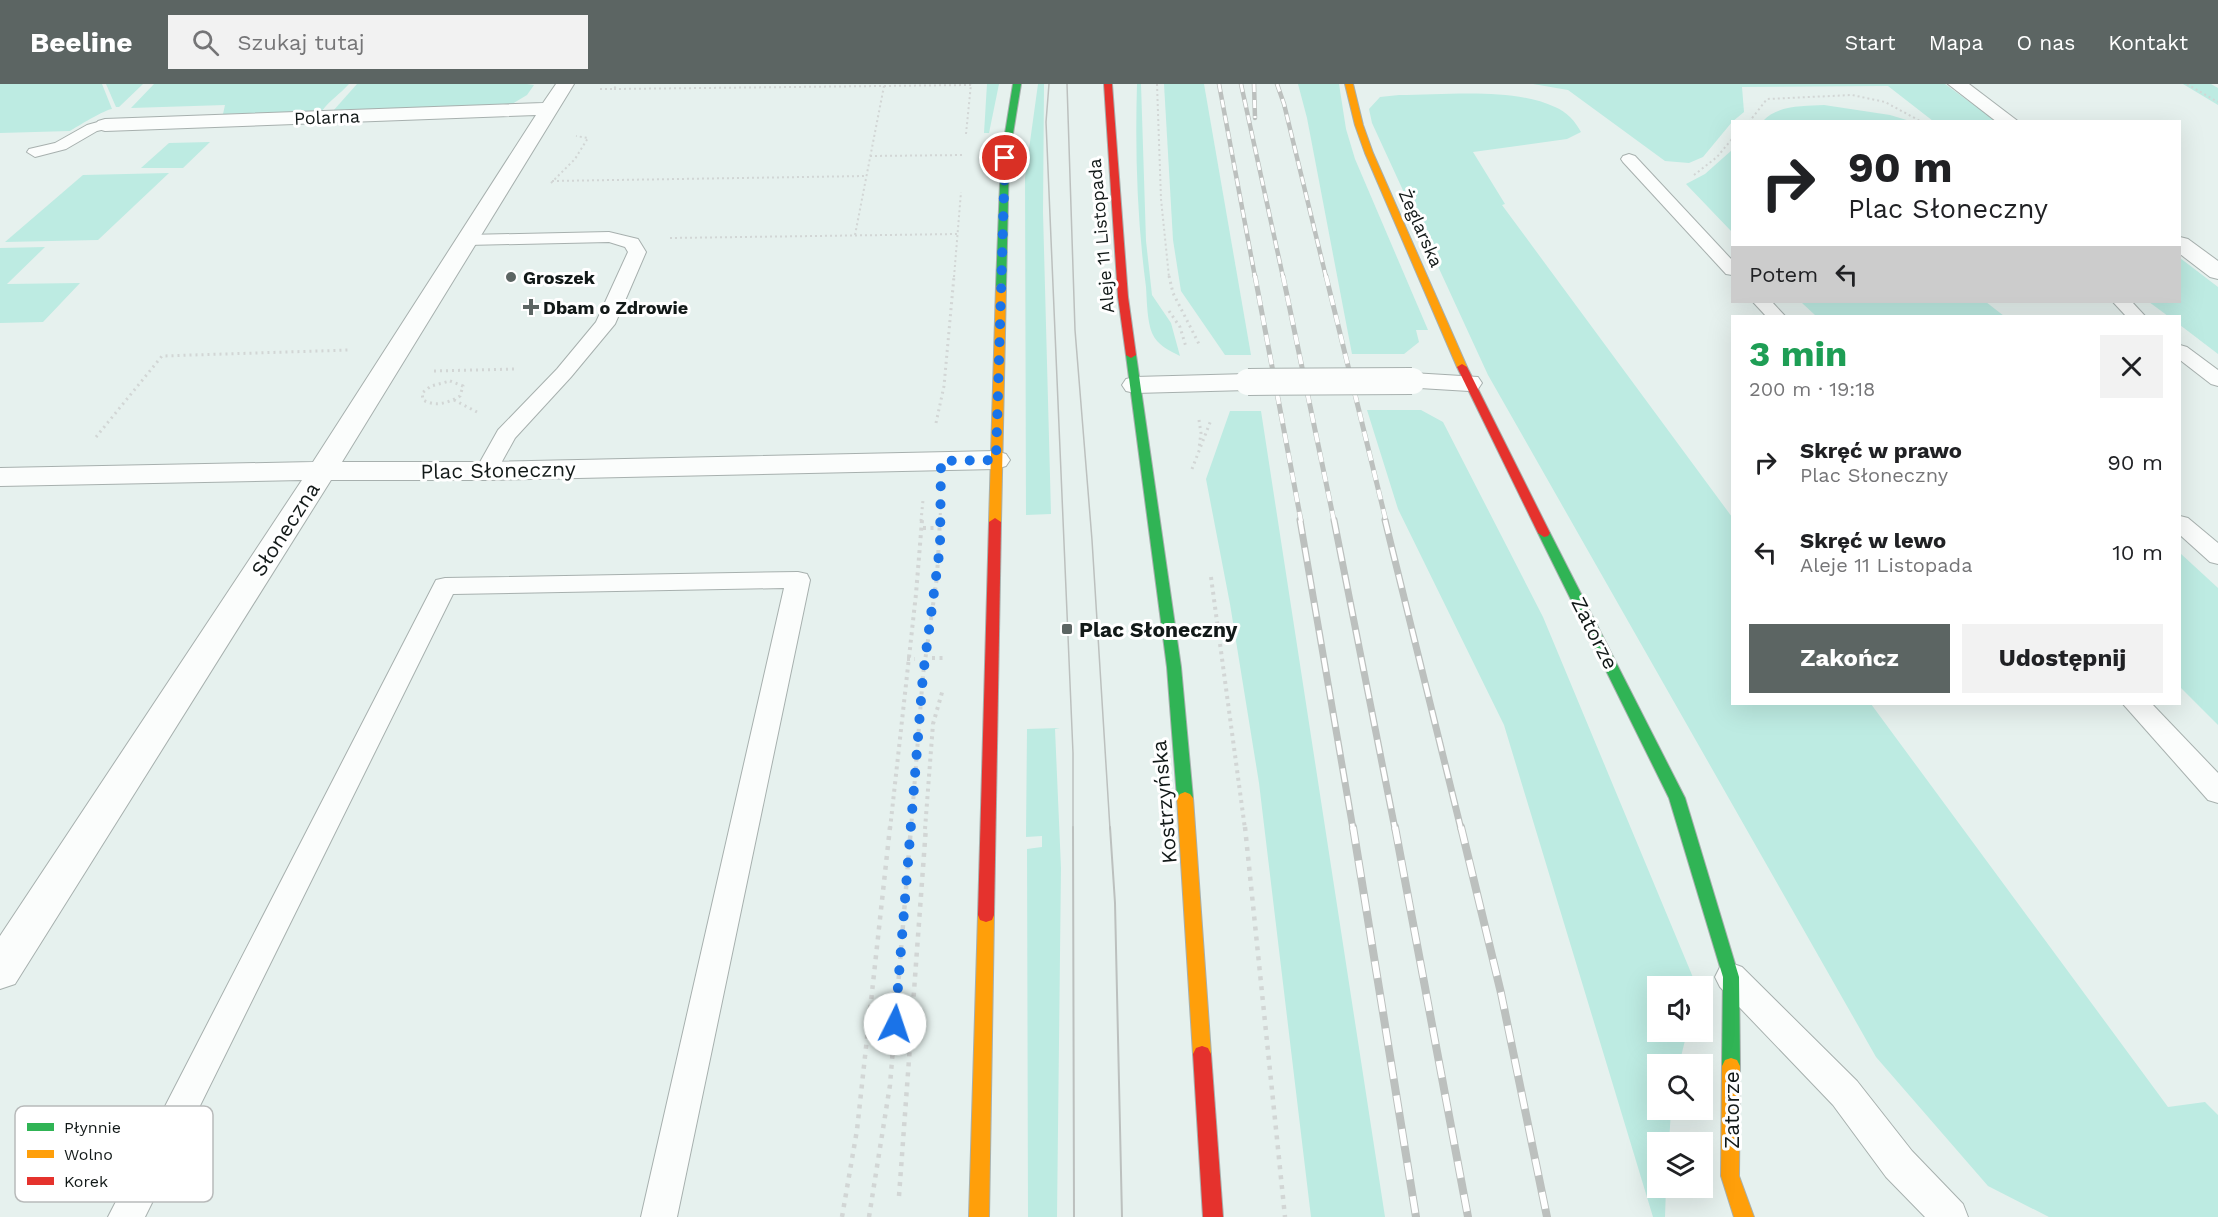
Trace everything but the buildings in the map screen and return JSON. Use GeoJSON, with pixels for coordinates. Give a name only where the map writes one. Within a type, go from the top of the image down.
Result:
{"type":"FeatureCollection","features":[{"type":"Feature","properties":{"kind":"main road"},"geometry":{"type":"LineString","coordinates":[[979,1217],[1005,158],[1017,84]]}},
{"type":"Feature","properties":{"kind":"main road","name":"Aleje 11 Listopada"},"geometry":{"type":"LineString","coordinates":[[1108,84],[1123,297],[1135,385]]}},
{"type":"Feature","properties":{"kind":"main road","name":"Żeglarska"},"geometry":{"type":"LineString","coordinates":[[1349,84],[1359,125],[1369,153],[1469,383]]}},
{"type":"Feature","properties":{"kind":"main road","name":"Zatorze"},"geometry":{"type":"LineString","coordinates":[[1469,383],[1677,798],[1731,977],[1730,1176],[1744,1217]]}},
{"type":"Feature","properties":{"kind":"main road","name":"Kostrzyńska"},"geometry":{"type":"LineString","coordinates":[[1135,385],[1174,667],[1188,832],[1213,1217]]}},
{"type":"Feature","properties":{"kind":"street","name":"Słoneczna"},"geometry":{"type":"LineString","coordinates":[[0,971],[322,471],[565,84]]}},
{"type":"Feature","properties":{"kind":"street"},"geometry":{"type":"LineString","coordinates":[[1958,84],[2007,120]]}},
{"type":"Feature","properties":{"kind":"street","name":"Polarna"},"geometry":{"type":"LineString","coordinates":[[105,125],[549,109]]}},
{"type":"Feature","properties":{"kind":"street"},"geometry":{"type":"LineString","coordinates":[[2181,245],[2218,272]]}},
{"type":"Feature","properties":{"kind":"street"},"geometry":{"type":"LineString","coordinates":[[1135,385],[1248,381],[1469,383]]}},
{"type":"Feature","properties":{"kind":"street","name":"Plac Słoneczny"},"geometry":{"type":"LineString","coordinates":[[0,477],[322,471],[486,471],[996,460]]}},
{"type":"Feature","properties":{"kind":"lane"},"geometry":{"type":"LineString","coordinates":[[35,152],[60,146],[93,128],[105,125]]}},
{"type":"Feature","properties":{"kind":"lane"},"geometry":{"type":"LineString","coordinates":[[1629,159],[1731,269]]}},
{"type":"Feature","properties":{"kind":"lane"},"geometry":{"type":"LineString","coordinates":[[467,240],[609,237],[632,243],[637,252],[605,324],[506,435],[486,471]]}},
{"type":"Feature","properties":{"kind":"lane"},"geometry":{"type":"LineString","coordinates":[[1763,303],[1775,315]]}},
{"type":"Feature","properties":{"kind":"lane"},"geometry":{"type":"LineString","coordinates":[[2123,303],[2135,315]]}},
{"type":"Feature","properties":{"kind":"lane"},"geometry":{"type":"LineString","coordinates":[[2181,352],[2218,380]]}},
{"type":"Feature","properties":{"kind":"lane"},"geometry":{"type":"LineString","coordinates":[[2181,524],[2209,538],[2218,556]]}},
{"type":"Feature","properties":{"kind":"lane"},"geometry":{"type":"LineString","coordinates":[[182,1106],[445,586],[798,580],[659,1217]]}},
{"type":"Feature","properties":{"kind":"lane"},"geometry":{"type":"LineString","coordinates":[[2137,705],[2218,792]]}},
{"type":"Feature","properties":{"kind":"lane"},"geometry":{"type":"LineString","coordinates":[[1731,977],[1845,1093],[1899,1164],[1950,1217]]}},
{"type":"Feature","properties":{"kind":"lane"},"geometry":{"type":"LineString","coordinates":[[126,1217],[134,1202]]}},
{"type":"Feature","properties":{"kind":"path"},"geometry":{"type":"LineString","coordinates":[[614,89],[971,84],[965,143]]}},
{"type":"Feature","properties":{"kind":"path"},"geometry":{"type":"LineString","coordinates":[[1157,84],[1161,199],[1170,285],[1172,294],[1193,325],[1202,356],[1210,365],[1202,382]]}},
{"type":"Feature","properties":{"kind":"path"},"geometry":{"type":"LineString","coordinates":[[2187,84],[2218,102]]}},
{"type":"Feature","properties":{"kind":"path"},"geometry":{"type":"LineString","coordinates":[[855,236],[884,85]]}},
{"type":"Feature","properties":{"kind":"path"},"geometry":{"type":"LineString","coordinates":[[1751,120],[1767,99],[1852,95],[1886,102],[1918,120]]}},
{"type":"Feature","properties":{"kind":"path"},"geometry":{"type":"LineString","coordinates":[[1665,197],[1717,157],[1731,141]]}},
{"type":"Feature","properties":{"kind":"path"},"geometry":{"type":"LineString","coordinates":[[870,156],[964,154],[963,166]]}},
{"type":"Feature","properties":{"kind":"path"},"geometry":{"type":"LineString","coordinates":[[552,182],[866,176]]}},
{"type":"Feature","properties":{"kind":"path"},"geometry":{"type":"LineString","coordinates":[[869,1217],[890,1085],[923,675],[940,547],[930,461],[923,435],[934,428],[944,386],[961,189]]}},
{"type":"Feature","properties":{"kind":"path"},"geometry":{"type":"LineString","coordinates":[[623,239],[958,234]]}},
{"type":"Feature","properties":{"kind":"path"},"geometry":{"type":"LineString","coordinates":[[1167,309],[1180,327],[1202,382],[1201,433],[1192,477]]}},
{"type":"Feature","properties":{"kind":"path"},"geometry":{"type":"LineString","coordinates":[[92,442],[162,356],[350,350]]}},
{"type":"Feature","properties":{"kind":"path"},"geometry":{"type":"LineString","coordinates":[[433,371],[569,367]]}},
{"type":"Feature","properties":{"kind":"path"},"geometry":{"type":"LineString","coordinates":[[450,381],[464,386],[460,396],[439,404],[423,400],[422,393],[431,386],[450,381]]}},
{"type":"Feature","properties":{"kind":"path"},"geometry":{"type":"LineString","coordinates":[[842,1217],[857,1130],[922,528],[923,489],[917,475],[930,461]]}},
{"type":"Feature","properties":{"kind":"path"},"geometry":{"type":"LineString","coordinates":[[922,528],[934,528]]}},
{"type":"Feature","properties":{"kind":"path"},"geometry":{"type":"LineString","coordinates":[[1209,568],[1239,773],[1285,1217]]}},
{"type":"Feature","properties":{"kind":"path"},"geometry":{"type":"LineString","coordinates":[[932,658],[946,658],[945,664]]}},
{"type":"Feature","properties":{"kind":"path"},"geometry":{"type":"LineString","coordinates":[[907,659],[915,659]]}},
{"type":"Feature","properties":{"kind":"path"},"geometry":{"type":"LineString","coordinates":[[899,1196],[933,724],[945,679]]}},
{"type":"Feature","properties":{"kind":"green space"},"geometry":{"type":"Polygon","coordinates":[[[0,84],[102,84],[112,109],[70,131],[0,133],[0,84]]]}},
{"type":"Feature","properties":{"kind":"green space"},"geometry":{"type":"Polygon","coordinates":[[[106,84],[143,84],[119,107],[116,107],[106,84]]]}},
{"type":"Feature","properties":{"kind":"green space"},"geometry":{"type":"Polygon","coordinates":[[[154,84],[349,84],[322,111],[223,114],[225,105],[131,108],[154,84]]]}},
{"type":"Feature","properties":{"kind":"green space"},"geometry":{"type":"Polygon","coordinates":[[[357,84],[534,85],[527,95],[512,104],[333,111],[357,84]]]}},
{"type":"Feature","properties":{"kind":"green space"},"geometry":{"type":"Polygon","coordinates":[[[987,84],[999,84],[989,133],[984,133],[987,84]]]}},
{"type":"Feature","properties":{"kind":"green space"},"geometry":{"type":"Polygon","coordinates":[[[1038,84],[1044,84],[1043,212],[1051,514],[1026,515],[1025,178],[1038,84]]]}},
{"type":"Feature","properties":{"kind":"green space"},"geometry":{"type":"Polygon","coordinates":[[[1137,84],[1141,84],[1146,241],[1152,295],[1171,323],[1180,356],[1157,341],[1152,333],[1148,317],[1137,186],[1137,84]]]}},
{"type":"Feature","properties":{"kind":"green space"},"geometry":{"type":"Polygon","coordinates":[[[1164,84],[1204,84],[1251,355],[1225,355],[1181,291],[1173,240],[1164,84]]]}},
{"type":"Feature","properties":{"kind":"green space"},"geometry":{"type":"Polygon","coordinates":[[[1298,84],[1339,84],[1346,129],[1355,159],[1428,330],[1416,330],[1419,342],[1404,354],[1352,354],[1307,118],[1298,84]]]}},
{"type":"Feature","properties":{"kind":"green space"},"geometry":{"type":"Polygon","coordinates":[[[1533,84],[1945,84],[1995,120],[1932,120],[1888,86],[1742,87],[1744,112],[1731,120],[1731,123],[1703,157],[1689,163],[1665,161],[1568,90],[1533,84]]]}},
{"type":"Feature","properties":{"kind":"green space"},"geometry":{"type":"Polygon","coordinates":[[[2183,84],[2211,84],[2218,88],[2218,105],[2183,84]]]}},
{"type":"Feature","properties":{"kind":"green space"},"geometry":{"type":"Polygon","coordinates":[[[1499,94],[1538,101],[1559,109],[1576,124],[1581,132],[1567,139],[1473,152],[1505,204],[1502,205],[1731,516],[1731,705],[1872,705],[2168,1107],[2205,1102],[2218,1115],[2218,1217],[2049,1217],[1988,1186],[1876,1057],[1488,375],[1372,123],[1369,109],[1380,97],[1499,94]]]}},
{"type":"Feature","properties":{"kind":"green space"},"geometry":{"type":"Polygon","coordinates":[[[1824,105],[1890,115],[1907,120],[1764,120],[1783,109],[1824,105]]]}},
{"type":"Feature","properties":{"kind":"green space"},"geometry":{"type":"Polygon","coordinates":[[[210,142],[183,168],[141,168],[169,143],[210,142]]]}},
{"type":"Feature","properties":{"kind":"green space"},"geometry":{"type":"Polygon","coordinates":[[[1731,151],[1731,231],[1686,184],[1705,174],[1731,151]]]}},
{"type":"Feature","properties":{"kind":"green space"},"geometry":{"type":"Polygon","coordinates":[[[169,173],[98,240],[5,242],[83,175],[169,173]]]}},
{"type":"Feature","properties":{"kind":"green space"},"geometry":{"type":"Polygon","coordinates":[[[45,247],[7,284],[80,283],[43,322],[0,323],[0,248],[45,247]]]}},
{"type":"Feature","properties":{"kind":"green space"},"geometry":{"type":"Polygon","coordinates":[[[2181,259],[2218,287],[2218,354],[2181,326],[2181,315],[2167,315],[2150,303],[2181,303],[2181,259]]]}},
{"type":"Feature","properties":{"kind":"green space"},"geometry":{"type":"Polygon","coordinates":[[[1802,303],[1987,303],[2003,315],[1815,315],[1802,303]]]}},
{"type":"Feature","properties":{"kind":"green space"},"geometry":{"type":"Polygon","coordinates":[[[1367,410],[1421,410],[1443,422],[1543,617],[1692,976],[1647,976],[1647,1042],[1685,1042],[1682,1054],[1647,1054],[1647,1120],[1670,1120],[1670,1132],[1647,1132],[1647,1197],[1504,725],[1398,509],[1367,410]]]}},
{"type":"Feature","properties":{"kind":"green space"},"geometry":{"type":"Polygon","coordinates":[[[1230,411],[1261,411],[1385,1217],[1311,1217],[1259,783],[1230,604],[1206,479],[1230,411]]]}},
{"type":"Feature","properties":{"kind":"green space"},"geometry":{"type":"Polygon","coordinates":[[[2181,554],[2218,588],[2218,725],[2181,688],[2181,554]]]}},
{"type":"Feature","properties":{"kind":"green space"},"geometry":{"type":"Polygon","coordinates":[[[1060,728],[1055,729],[1061,868],[1057,1217],[1028,1217],[1027,849],[1042,847],[1042,836],[1026,837],[1027,729],[1060,728]]]}},
{"type":"Feature","properties":{"kind":"green space"},"geometry":{"type":"Polygon","coordinates":[[[1647,1198],[1666,1198],[1665,1217],[1653,1217],[1647,1198]]]}},
{"type":"Feature","properties":{"kind":"tram line"},"geometry":{"type":"LineString","coordinates":[[1049,84],[1046,122],[1073,753],[1073,827]]}},
{"type":"Feature","properties":{"kind":"tram line"},"geometry":{"type":"LineString","coordinates":[[1067,84],[1075,330],[1092,540],[1110,829]]}},
{"type":"Feature","properties":{"kind":"tram line"},"geometry":{"type":"LineString","coordinates":[[1073,827],[1074,1217]]}},
{"type":"Feature","properties":{"kind":"tram line"},"geometry":{"type":"LineString","coordinates":[[1110,827],[1115,903],[1122,1217]]}},
{"type":"Feature","properties":{"kind":"railway"},"geometry":{"type":"LineString","coordinates":[[1219,84],[1255,277]]}},
{"type":"Feature","properties":{"kind":"railway"},"geometry":{"type":"LineString","coordinates":[[1241,84],[1283,277]]}},
{"type":"Feature","properties":{"kind":"railway"},"geometry":{"type":"LineString","coordinates":[[1254,84],[1255,118]]}},
{"type":"Feature","properties":{"kind":"railway"},"geometry":{"type":"LineString","coordinates":[[1277,84],[1284,104],[1326,277]]}},
{"type":"Feature","properties":{"kind":"railway"},"geometry":{"type":"LineString","coordinates":[[1255,276],[1301,521]]}},
{"type":"Feature","properties":{"kind":"railway"},"geometry":{"type":"LineString","coordinates":[[1283,276],[1334,521]]}},
{"type":"Feature","properties":{"kind":"railway"},"geometry":{"type":"LineString","coordinates":[[1326,276],[1386,521]]}},
{"type":"Feature","properties":{"kind":"railway"},"geometry":{"type":"LineString","coordinates":[[1300,520],[1353,829]]}},
{"type":"Feature","properties":{"kind":"railway"},"geometry":{"type":"LineString","coordinates":[[1334,520],[1395,829]]}},
{"type":"Feature","properties":{"kind":"railway"},"geometry":{"type":"LineString","coordinates":[[1385,520],[1461,829]]}},
{"type":"Feature","properties":{"kind":"railway"},"geometry":{"type":"LineString","coordinates":[[1353,827],[1416,1217]]}},
{"type":"Feature","properties":{"kind":"railway"},"geometry":{"type":"LineString","coordinates":[[1395,827],[1468,1217]]}},
{"type":"Feature","properties":{"kind":"railway"},"geometry":{"type":"LineString","coordinates":[[1461,827],[1501,993],[1547,1217]]}},
{"type":"Feature","properties":{"kind":"traffic: fast"},"geometry":{"type":"LineString","coordinates":[[1001,286],[1005,158],[1017,84]]}},
{"type":"Feature","properties":{"kind":"traffic: fast"},"geometry":{"type":"LineString","coordinates":[[1131,355],[1174,667],[1185,798]]}},
{"type":"Feature","properties":{"kind":"traffic: fast"},"geometry":{"type":"LineString","coordinates":[[1544,533],[1677,798],[1731,977],[1731,1066]]}},
{"type":"Feature","properties":{"kind":"traffic: slow"},"geometry":{"type":"LineString","coordinates":[[1349,84],[1359,125],[1369,153],[1462,367]]}},
{"type":"Feature","properties":{"kind":"traffic: slow"},"geometry":{"type":"LineString","coordinates":[[995,522],[1001,286]]}},
{"type":"Feature","properties":{"kind":"traffic: slow"},"geometry":{"type":"LineString","coordinates":[[1185,798],[1202,1054]]}},
{"type":"Feature","properties":{"kind":"traffic: slow"},"geometry":{"type":"LineString","coordinates":[[979,1217],[986,915]]}},
{"type":"Feature","properties":{"kind":"traffic: slow"},"geometry":{"type":"LineString","coordinates":[[1731,1066],[1730,1176],[1744,1217]]}},
{"type":"Feature","properties":{"kind":"traffic: jam"},"geometry":{"type":"LineString","coordinates":[[1108,84],[1123,297],[1131,355]]}},
{"type":"Feature","properties":{"kind":"traffic: jam"},"geometry":{"type":"LineString","coordinates":[[1462,367],[1544,533]]}},
{"type":"Feature","properties":{"kind":"traffic: jam"},"geometry":{"type":"LineString","coordinates":[[986,915],[995,522]]}},
{"type":"Feature","properties":{"kind":"traffic: jam"},"geometry":{"type":"LineString","coordinates":[[1202,1054],[1213,1217]]}},
{"type":"Feature","properties":{"kind":"place","name":"Groszek"},"geometry":{"type":"Point","coordinates":[511,277]}},
{"type":"Feature","properties":{"kind":"place","name":"Dbam o Zdrowie"},"geometry":{"type":"Point","coordinates":[531,307]}},
{"type":"Feature","properties":{"kind":"place","name":"Plac Słoneczny"},"geometry":{"type":"Point","coordinates":[1067,629]}},
{"type":"Feature","properties":{"kind":"route"},"geometry":{"type":"LineString","coordinates":[[895,1024],[923,675],[940,547],[941,461],[996,460],[1005,158]]}}]}
